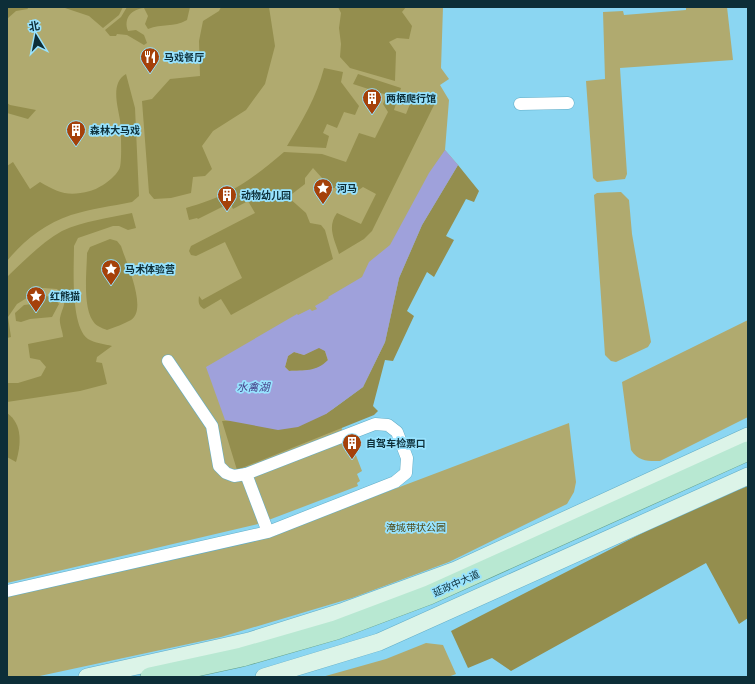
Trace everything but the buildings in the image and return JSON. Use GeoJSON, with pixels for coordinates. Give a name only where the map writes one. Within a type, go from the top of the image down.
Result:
{"type":"FeatureCollection","features":[{"type":"Feature","properties":{"kind":"main road","name":"延政中大道"},"geometry":{"type":"LineString","coordinates":[[150,677],[247,655],[336,630],[429,595],[748,451]]}},
{"type":"Feature","properties":{"kind":"main road","name":"延政中大道"},"geometry":{"type":"LineString","coordinates":[[206,677],[248,667],[342,639],[435,604],[748,463]]}},
{"type":"Feature","properties":{"kind":"main road"},"geometry":{"type":"LineString","coordinates":[[181,656],[247,655]]}},
{"type":"Feature","properties":{"kind":"street"},"geometry":{"type":"LineString","coordinates":[[520,104],[568,102]]}},
{"type":"Feature","properties":{"kind":"street"},"geometry":{"type":"LineString","coordinates":[[7,591],[268,532],[395,482],[406,473],[407,458],[397,432],[388,425],[375,424],[246,474],[234,476],[226,474],[219,466],[212,426],[168,361]]}},
{"type":"Feature","properties":{"kind":"street"},"geometry":{"type":"LineString","coordinates":[[87,677],[249,641],[344,611],[456,570],[748,436]]}},
{"type":"Feature","properties":{"kind":"street"},"geometry":{"type":"LineString","coordinates":[[246,474],[268,532]]}},
{"type":"Feature","properties":{"kind":"street"},"geometry":{"type":"LineString","coordinates":[[264,677],[380,642],[748,476]]}},
{"type":"Feature","properties":{"kind":"green space"},"geometry":{"type":"Polygon","coordinates":[[[7,7],[443,7],[441,68],[449,79],[440,85],[449,100],[445,150],[458,165],[422,225],[399,278],[385,342],[363,387],[331,410],[340,424],[349,446],[352,445],[362,471],[357,474],[360,481],[357,483],[358,486],[258,524],[7,583],[7,7]]]}},
{"type":"Feature","properties":{"kind":"green space"},"geometry":{"type":"Polygon","coordinates":[[[686,7],[727,7],[733,60],[620,68],[627,174],[625,179],[597,182],[593,178],[586,81],[605,79],[603,12],[623,11],[624,15],[686,10],[686,7]]]}},
{"type":"Feature","properties":{"kind":"green space"},"geometry":{"type":"Polygon","coordinates":[[[621,192],[629,200],[632,234],[651,342],[648,347],[616,362],[611,361],[605,355],[594,195],[597,193],[621,192]]]}},
{"type":"Feature","properties":{"kind":"green space"},"geometry":{"type":"Polygon","coordinates":[[[748,320],[748,417],[660,461],[648,461],[637,457],[631,450],[622,382],[748,320]]]}},
{"type":"Feature","properties":{"kind":"green space","name":"淹城带状公园"},"geometry":{"type":"Polygon","coordinates":[[[569,423],[576,482],[574,492],[567,504],[449,562],[352,598],[221,637],[35,677],[7,677],[7,596],[262,539],[569,423]]]}},
{"type":"Feature","properties":{"kind":"green space"},"geometry":{"type":"Polygon","coordinates":[[[426,643],[443,645],[456,674],[448,677],[322,677],[386,659],[426,643]]]}},
{"type":"Feature","properties":{"kind":"shaded area"},"geometry":{"type":"Polygon","coordinates":[[[7,7],[27,7],[28,9],[16,11],[7,19],[7,7]]]}},
{"type":"Feature","properties":{"kind":"shaded area"},"geometry":{"type":"Polygon","coordinates":[[[62,7],[123,7],[119,15],[103,28],[89,16],[62,7]]]}},
{"type":"Feature","properties":{"kind":"shaded area"},"geometry":{"type":"Polygon","coordinates":[[[127,7],[190,7],[187,20],[177,24],[158,26],[148,29],[145,24],[148,16],[144,8],[132,12],[127,22],[128,31],[136,30],[144,35],[147,43],[144,45],[127,35],[117,34],[116,36],[110,36],[105,30],[121,17],[127,7]]]}},
{"type":"Feature","properties":{"kind":"shaded area"},"geometry":{"type":"Polygon","coordinates":[[[221,7],[269,7],[275,46],[265,84],[246,110],[213,131],[202,146],[212,169],[205,176],[193,177],[191,193],[171,198],[154,199],[149,193],[142,101],[152,99],[170,79],[200,76],[199,41],[203,21],[219,11],[221,7]]]}},
{"type":"Feature","properties":{"kind":"shaded area"},"geometry":{"type":"Polygon","coordinates":[[[338,7],[406,7],[402,12],[412,26],[409,39],[397,38],[389,42],[396,52],[395,81],[350,68],[340,57],[341,44],[339,28],[341,13],[338,7]]]}},
{"type":"Feature","properties":{"kind":"shaded area"},"geometry":{"type":"Polygon","coordinates":[[[324,68],[343,72],[341,82],[359,106],[355,115],[344,112],[337,128],[327,124],[323,133],[329,136],[326,148],[287,146],[313,98],[324,68]]]}},
{"type":"Feature","properties":{"kind":"shaded area"},"geometry":{"type":"Polygon","coordinates":[[[126,74],[135,108],[139,196],[132,202],[93,209],[62,218],[44,228],[20,246],[7,261],[7,166],[13,162],[30,189],[40,182],[64,193],[76,194],[94,190],[107,182],[118,171],[121,163],[121,130],[116,96],[118,83],[126,74]]]}},
{"type":"Feature","properties":{"kind":"shaded area"},"geometry":{"type":"Polygon","coordinates":[[[358,74],[401,88],[394,110],[406,114],[414,94],[436,101],[372,231],[364,239],[339,254],[332,233],[332,223],[337,213],[361,224],[376,194],[363,187],[353,194],[322,185],[322,178],[313,168],[305,178],[305,184],[288,197],[306,213],[310,223],[321,225],[325,230],[333,259],[231,315],[221,299],[204,309],[199,304],[199,296],[202,300],[242,278],[225,242],[196,256],[191,255],[189,251],[191,246],[255,213],[248,201],[233,209],[230,203],[198,219],[189,220],[186,208],[227,193],[249,179],[284,152],[322,154],[346,162],[359,133],[375,138],[388,112],[383,104],[387,95],[353,84],[358,74]]]}},
{"type":"Feature","properties":{"kind":"shaded area"},"geometry":{"type":"Polygon","coordinates":[[[7,103],[10,105],[36,110],[28,119],[7,113],[7,103]]]}},
{"type":"Feature","properties":{"kind":"shaded area"},"geometry":{"type":"Polygon","coordinates":[[[458,165],[479,191],[474,202],[466,199],[446,236],[454,240],[434,277],[427,272],[407,311],[414,316],[393,361],[385,360],[373,406],[378,411],[374,415],[237,470],[222,421],[326,414],[363,387],[385,342],[399,278],[422,225],[458,165]]]}},
{"type":"Feature","properties":{"kind":"shaded area"},"geometry":{"type":"Polygon","coordinates":[[[132,213],[136,228],[128,230],[119,226],[113,226],[78,238],[74,246],[74,296],[78,322],[82,332],[88,339],[112,346],[97,357],[96,362],[102,363],[107,384],[80,391],[7,402],[7,383],[18,383],[41,376],[46,367],[40,360],[30,358],[28,344],[63,337],[60,318],[64,301],[57,289],[43,288],[17,304],[8,317],[11,337],[7,338],[7,277],[40,246],[62,231],[87,222],[132,213]]]}},
{"type":"Feature","properties":{"kind":"shaded area"},"geometry":{"type":"Polygon","coordinates":[[[110,239],[117,241],[121,246],[137,296],[137,306],[136,314],[131,320],[107,330],[98,326],[89,313],[86,292],[86,271],[87,253],[90,247],[110,239]]]}},
{"type":"Feature","properties":{"kind":"shaded area"},"geometry":{"type":"Polygon","coordinates":[[[44,296],[53,297],[59,304],[52,317],[30,319],[21,322],[16,321],[15,313],[24,305],[40,303],[44,296]]]}},
{"type":"Feature","properties":{"kind":"shaded area"},"geometry":{"type":"Polygon","coordinates":[[[319,347],[325,351],[328,361],[323,365],[305,371],[289,371],[285,367],[288,356],[294,352],[304,355],[319,347]]]}},
{"type":"Feature","properties":{"kind":"shaded area"},"geometry":{"type":"Polygon","coordinates":[[[7,413],[16,423],[18,429],[20,442],[16,462],[7,457],[7,413]]]}},
{"type":"Feature","properties":{"kind":"shaded area"},"geometry":{"type":"Polygon","coordinates":[[[748,486],[748,618],[739,624],[706,563],[511,671],[492,658],[468,668],[451,631],[695,506],[748,486]]]}},
{"type":"Feature","properties":{"kind":"water","name":"水禽湖"},"geometry":{"type":"Polygon","coordinates":[[[445,150],[458,165],[422,225],[399,278],[385,342],[363,387],[326,414],[298,427],[278,430],[225,420],[206,367],[297,314],[298,315],[310,309],[312,311],[317,309],[315,306],[362,277],[369,262],[390,245],[429,173],[445,150]],[[319,348],[304,355],[294,352],[288,356],[285,367],[289,371],[319,367],[328,360],[325,351],[319,348]]]}},
{"type":"Feature","properties":{"kind":"place","name":"马戏餐厅"},"geometry":{"type":"Point","coordinates":[150,74]}},
{"type":"Feature","properties":{"kind":"place","name":"两栖爬行馆"},"geometry":{"type":"Point","coordinates":[372,115]}},
{"type":"Feature","properties":{"kind":"place","name":"森林大马戏"},"geometry":{"type":"Point","coordinates":[76,147]}},
{"type":"Feature","properties":{"kind":"place","name":"河马"},"geometry":{"type":"Point","coordinates":[323,205]}},
{"type":"Feature","properties":{"kind":"place","name":"动物幼儿园"},"geometry":{"type":"Point","coordinates":[227,212]}},
{"type":"Feature","properties":{"kind":"place","name":"马术体验营"},"geometry":{"type":"Point","coordinates":[111,286]}},
{"type":"Feature","properties":{"kind":"place","name":"红熊猫"},"geometry":{"type":"Point","coordinates":[36,313]}},
{"type":"Feature","properties":{"kind":"place","name":"自驾车检票口"},"geometry":{"type":"Point","coordinates":[352,460]}}]}
